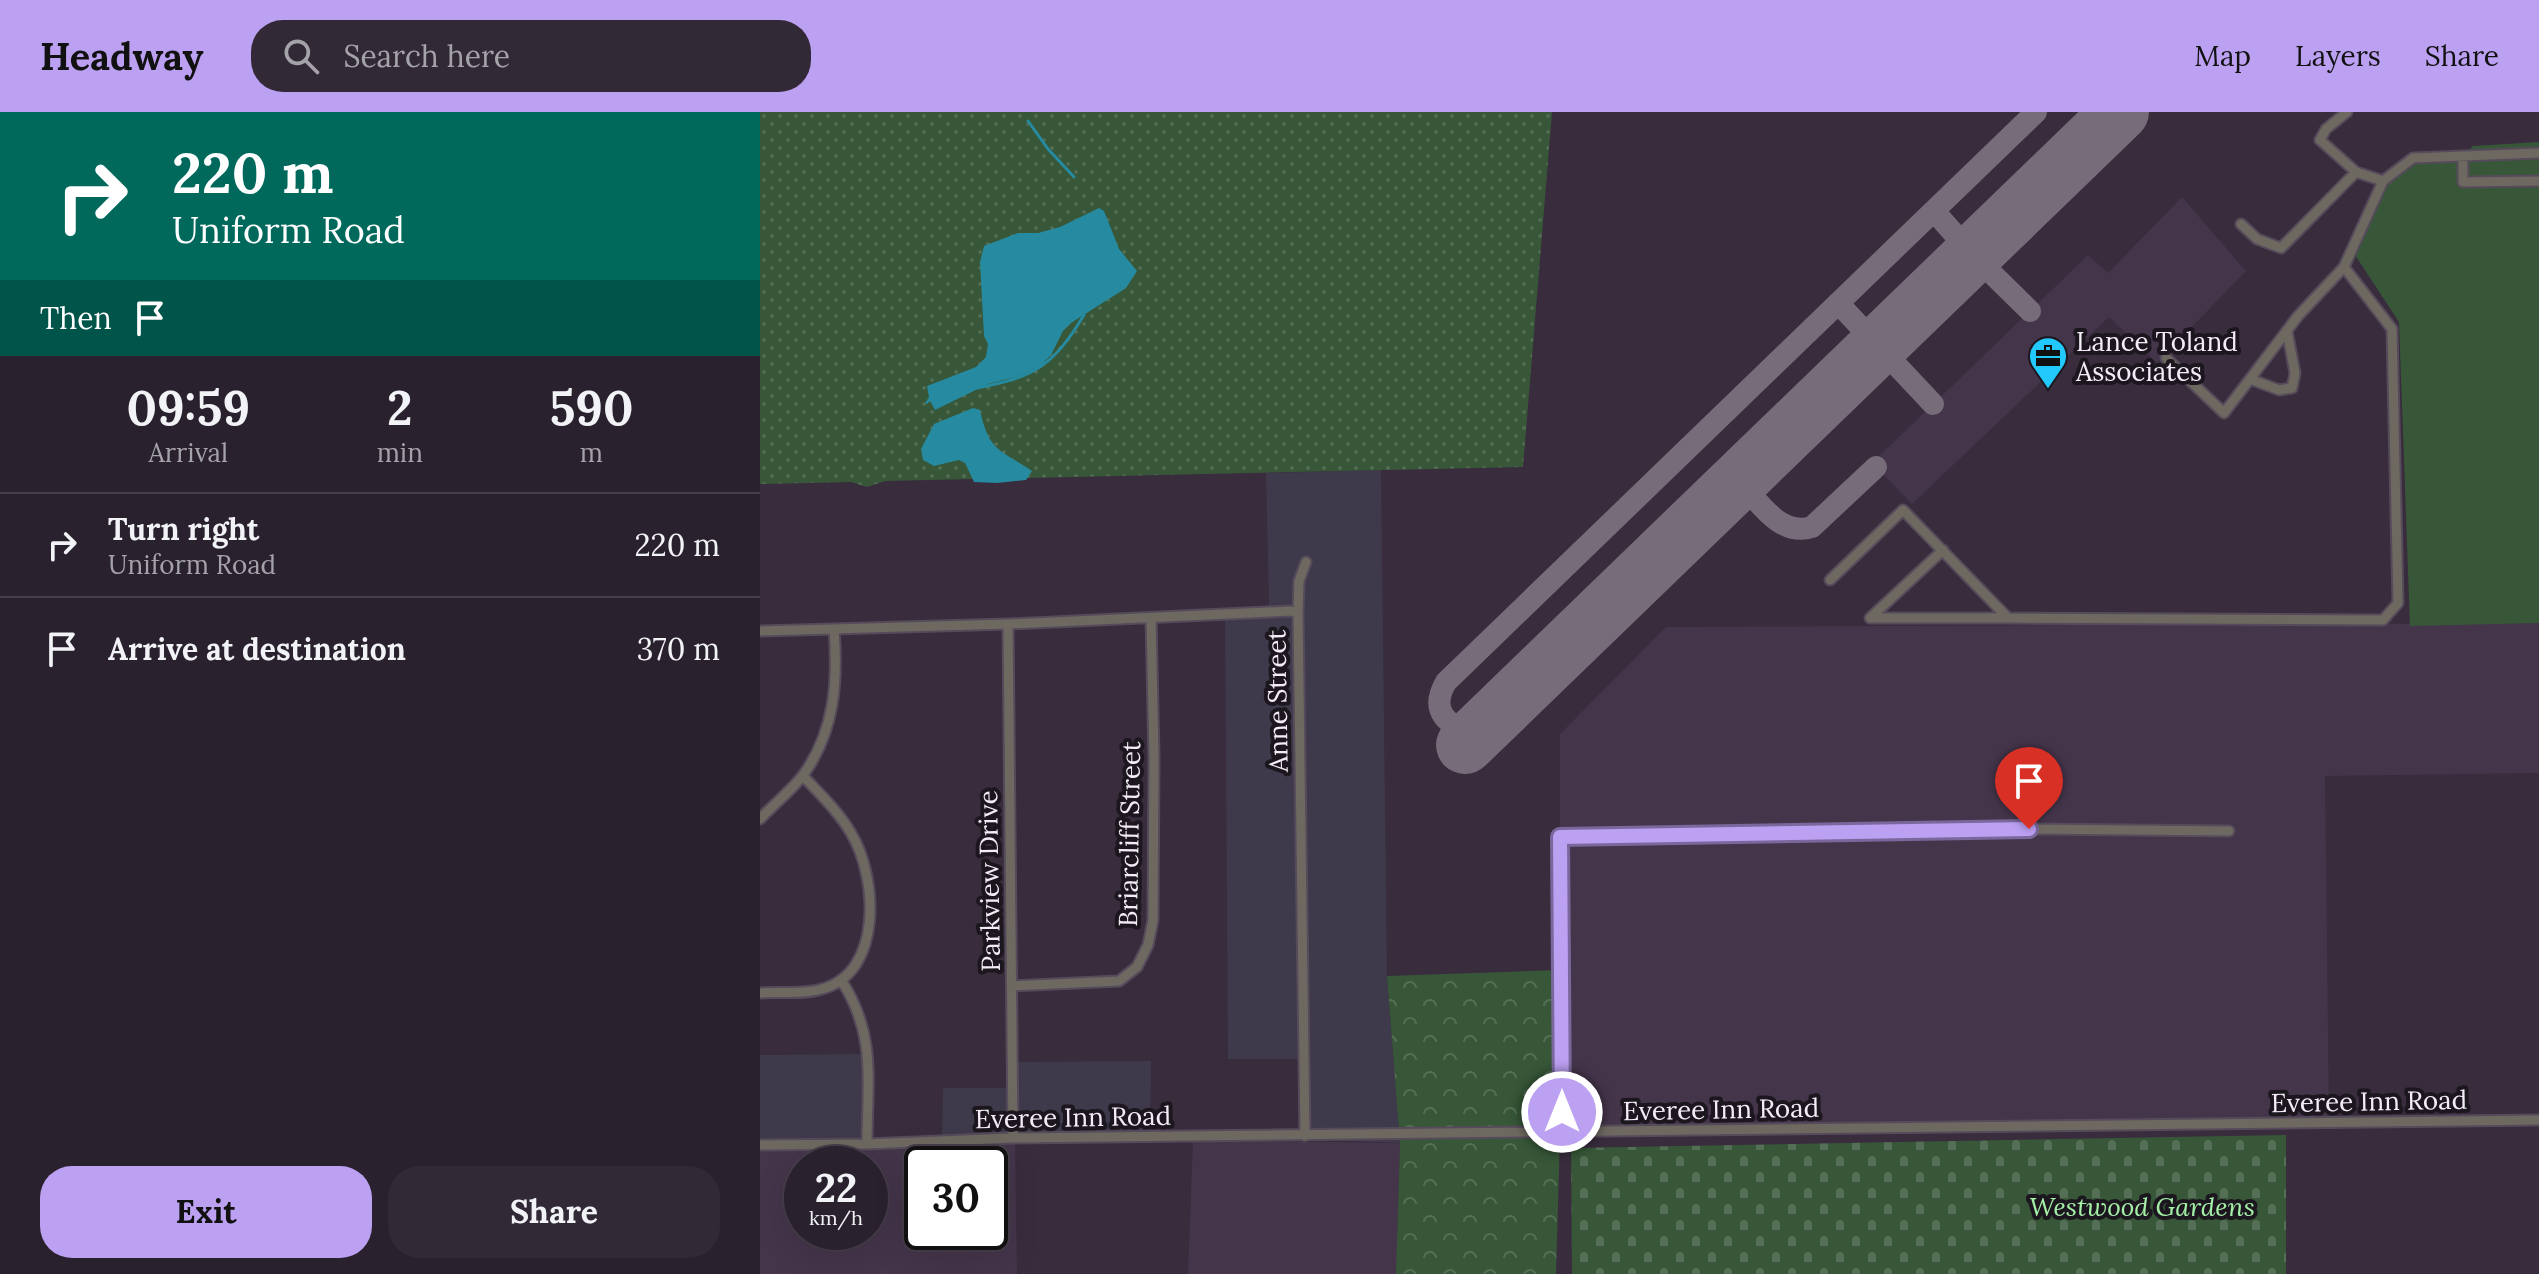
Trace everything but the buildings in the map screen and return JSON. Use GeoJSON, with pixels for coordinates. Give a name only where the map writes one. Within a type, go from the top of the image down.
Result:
{"type":"FeatureCollection","features":[{"type":"Feature","properties":{"kind":"street"},"geometry":{"type":"LineString","coordinates":[[2347,112],[2326,129],[2320,140],[2356,172],[2383,181]]}},
{"type":"Feature","properties":{"kind":"street"},"geometry":{"type":"LineString","coordinates":[[2166,358],[2224,413],[2287,331],[2344,267],[2383,181],[2413,158],[2539,153]]}},
{"type":"Feature","properties":{"kind":"street"},"geometry":{"type":"LineString","coordinates":[[2463,156],[2463,182],[2539,181]]}},
{"type":"Feature","properties":{"kind":"street"},"geometry":{"type":"LineString","coordinates":[[2241,224],[2257,239],[2281,248],[2356,172]]}},
{"type":"Feature","properties":{"kind":"street"},"geometry":{"type":"LineString","coordinates":[[1943,550],[1870,618],[2383,620],[2398,603],[2392,329],[2344,267]]}},
{"type":"Feature","properties":{"kind":"street"},"geometry":{"type":"LineString","coordinates":[[2250,379],[2279,390],[2292,388],[2295,373],[2287,331]]}},
{"type":"Feature","properties":{"kind":"street"},"geometry":{"type":"LineString","coordinates":[[1830,580],[1903,510],[2008,618]]}},
{"type":"Feature","properties":{"kind":"street"},"geometry":{"type":"LineString","coordinates":[[1298,613],[1299,581],[1306,562]]}},
{"type":"Feature","properties":{"kind":"street","name":"Anne Street"},"geometry":{"type":"LineString","coordinates":[[760,631],[1298,613],[1305,1136]]}},
{"type":"Feature","properties":{"kind":"street","name":"Briarcliff Street"},"geometry":{"type":"LineString","coordinates":[[1012,986],[1119,981],[1137,967],[1148,945],[1153,920],[1151,618]]}},
{"type":"Feature","properties":{"kind":"street","name":"Parkview Drive"},"geometry":{"type":"LineString","coordinates":[[1008,624],[1013,1138]]}},
{"type":"Feature","properties":{"kind":"street"},"geometry":{"type":"LineString","coordinates":[[760,819],[803,776],[822,744],[834,706],[837,666],[834,629]]}},
{"type":"Feature","properties":{"kind":"street"},"geometry":{"type":"LineString","coordinates":[[760,993],[822,989],[841,980],[862,957],[868,938],[869,888],[864,858],[843,820],[803,776]]}},
{"type":"Feature","properties":{"kind":"street"},"geometry":{"type":"LineString","coordinates":[[1561,1133],[1560,837],[2029,829],[2229,831]]}},
{"type":"Feature","properties":{"kind":"street"},"geometry":{"type":"LineString","coordinates":[[841,980],[860,1015],[867,1039],[867,1144]]}},
{"type":"Feature","properties":{"kind":"street","name":"Everee Inn Road"},"geometry":{"type":"LineString","coordinates":[[760,1145],[1013,1138],[2539,1120]]}},
{"type":"Feature","properties":{"kind":"shaded area"},"geometry":{"type":"Polygon","coordinates":[[[2182,197],[2246,271],[2157,363],[2109,317],[1912,504],[1872,463],[2088,255],[2108,273],[2182,197]]]}},
{"type":"Feature","properties":{"kind":"shaded area"},"geometry":{"type":"Polygon","coordinates":[[[1381,470],[1387,976],[1400,1143],[1304,1139],[1304,1059],[1228,1059],[1225,608],[1269,606],[1266,473],[1381,470]]]}},
{"type":"Feature","properties":{"kind":"shaded area"},"geometry":{"type":"Polygon","coordinates":[[[2539,623],[2539,773],[2325,776],[2329,1117],[1560,1135],[1560,734],[1666,627],[2539,623]]]}},
{"type":"Feature","properties":{"kind":"shaded area"},"geometry":{"type":"Polygon","coordinates":[[[871,1054],[872,1145],[760,1147],[760,1055],[871,1054]]]}},
{"type":"Feature","properties":{"kind":"shaded area"},"geometry":{"type":"Polygon","coordinates":[[[1151,1061],[1150,1141],[942,1144],[943,1088],[1010,1088],[1012,1062],[1151,1061]]]}},
{"type":"Feature","properties":{"kind":"shaded area"},"geometry":{"type":"Polygon","coordinates":[[[1193,1140],[1400,1143],[1396,1274],[1188,1274],[1193,1140]]]}},
{"type":"Feature","properties":{"kind":"shaded area"},"geometry":{"type":"Polygon","coordinates":[[[1015,1143],[1017,1274],[760,1274],[760,1147],[784,1147],[784,1250],[888,1250],[888,1146],[824,1146],[1015,1143]]]}},
{"type":"Feature","properties":{"kind":"green space"},"geometry":{"type":"Polygon","coordinates":[[[760,112],[1552,112],[1523,467],[885,481],[867,487],[851,482],[760,484],[760,112]]]}},
{"type":"Feature","properties":{"kind":"green space"},"geometry":{"type":"Polygon","coordinates":[[[2539,142],[2539,623],[2410,626],[2399,322],[2355,255],[2383,192],[2406,164],[2436,154],[2467,152],[2473,146],[2539,142]]]}},
{"type":"Feature","properties":{"kind":"green space"},"geometry":{"type":"Polygon","coordinates":[[[1559,970],[1560,1135],[1556,1274],[1396,1274],[1400,1143],[1387,976],[1559,970]]]}},
{"type":"Feature","properties":{"kind":"green space","name":"Westwood Gardens"},"geometry":{"type":"Polygon","coordinates":[[[2286,1135],[2286,1274],[1572,1274],[1571,1148],[2286,1135]]]}},
{"type":"Feature","properties":{"kind":"water"},"geometry":{"type":"Polygon","coordinates":[[[1099,208],[1104,211],[1119,249],[1137,271],[1126,288],[1071,323],[1063,331],[1051,355],[1038,368],[988,384],[935,410],[930,401],[925,403],[929,397],[927,386],[976,367],[986,357],[988,344],[984,336],[980,262],[984,246],[1018,233],[1038,233],[1060,227],[1099,208]]]}},
{"type":"Feature","properties":{"kind":"water"},"geometry":{"type":"Polygon","coordinates":[[[973,408],[980,410],[987,434],[997,448],[1032,471],[1026,480],[974,482],[965,463],[959,460],[934,466],[923,460],[921,449],[934,424],[973,408]]]}},
{"type":"Feature","properties":{"kind":"waterway"},"geometry":{"type":"LineString","coordinates":[[1028,121],[1074,177]]}},
{"type":"Feature","properties":{"kind":"waterway"},"geometry":{"type":"LineString","coordinates":[[977,388],[1014,379],[1041,366],[1052,358],[1084,315]]}},
{"type":"Feature","properties":{"kind":"taxiway"},"geometry":{"type":"LineString","coordinates":[[1475,736],[1450,722],[1440,710],[1439,702],[1446,682],[2036,112]]}},
{"type":"Feature","properties":{"kind":"taxiway"},"geometry":{"type":"LineString","coordinates":[[1934,211],[2030,311]]}},
{"type":"Feature","properties":{"kind":"taxiway"},"geometry":{"type":"LineString","coordinates":[[1838,303],[1933,404]]}},
{"type":"Feature","properties":{"kind":"taxiway"},"geometry":{"type":"LineString","coordinates":[[1740,482],[1780,523],[1801,529],[1812,527],[1876,467]]}},
{"type":"Feature","properties":{"kind":"runway"},"geometry":{"type":"LineString","coordinates":[[1465,745],[2120,112]]}},
{"type":"Feature","properties":{"kind":"place","name":"Lance Toland Associates"},"geometry":{"type":"Point","coordinates":[2048,390]}},
{"type":"Feature","properties":{"kind":"route"},"geometry":{"type":"LineString","coordinates":[[1562,1112],[1560,837],[2029,829]]}}]}
